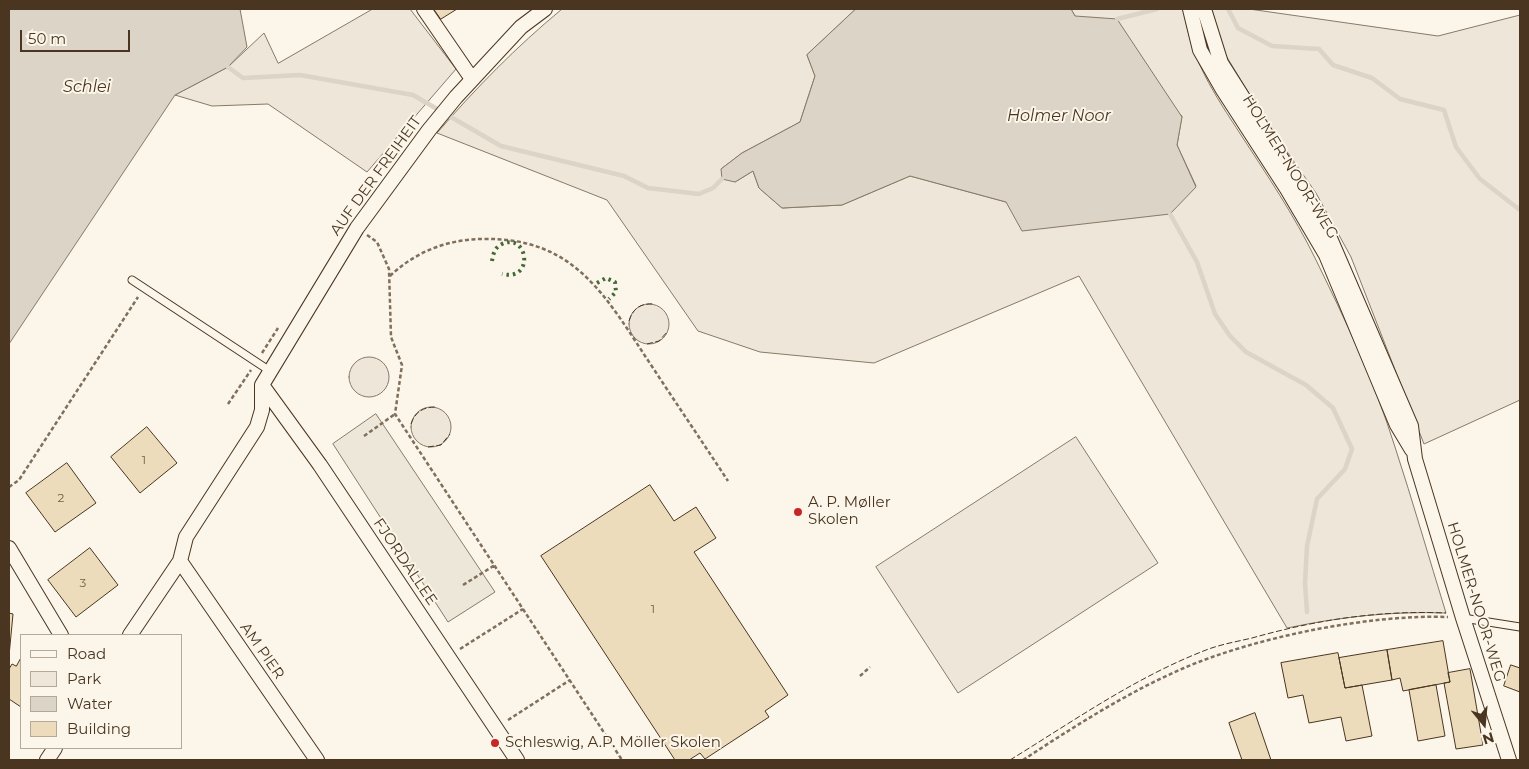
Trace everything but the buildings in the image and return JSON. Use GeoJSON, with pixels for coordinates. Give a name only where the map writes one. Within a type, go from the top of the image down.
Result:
{"type":"FeatureCollection","features":[{"type":"Feature","properties":{"kind":"street"},"geometry":{"type":"LineString","coordinates":[[424,9],[472,79]]}},
{"type":"Feature","properties":{"kind":"street","name":"AUF DER FREIHEIT"},"geometry":{"type":"LineString","coordinates":[[262,385],[357,228],[429,130],[472,79],[521,27],[545,9]]}},
{"type":"Feature","properties":{"kind":"street","name":"HOLMER-NOOR-WEG"},"geometry":{"type":"LineString","coordinates":[[1190,9],[1200,50],[1223,90],[1287,188],[1326,255],[1397,425],[1414,452]]}},
{"type":"Feature","properties":{"kind":"street","name":"HOLMER-NOOR-WEG"},"geometry":{"type":"LineString","coordinates":[[1204,9],[1221,63],[1304,190],[1339,255],[1411,426],[1414,452],[1463,618],[1509,760]]}},
{"type":"Feature","properties":{"kind":"street"},"geometry":{"type":"LineString","coordinates":[[131,634],[180,561],[186,537],[257,427],[262,410],[262,385]]}},
{"type":"Feature","properties":{"kind":"street","name":"FJORDALLEE"},"geometry":{"type":"LineString","coordinates":[[262,385],[320,464],[517,760]]}},
{"type":"Feature","properties":{"kind":"street"},"geometry":{"type":"LineString","coordinates":[[9,548],[61,634]]}},
{"type":"Feature","properties":{"kind":"street","name":"AM PIER"},"geometry":{"type":"LineString","coordinates":[[180,561],[318,760]]}},
{"type":"Feature","properties":{"kind":"street"},"geometry":{"type":"LineString","coordinates":[[47,760],[54,749]]}},
{"type":"Feature","properties":{"kind":"lane"},"geometry":{"type":"LineString","coordinates":[[132,280],[270,371]]}},
{"type":"Feature","properties":{"kind":"lane"},"geometry":{"type":"LineString","coordinates":[[1463,618],[1520,627]]}},
{"type":"Feature","properties":{"kind":"path"},"geometry":{"type":"LineString","coordinates":[[357,228],[377,242],[384,254],[390,276],[391,337],[402,365],[395,414],[622,760]]}},
{"type":"Feature","properties":{"kind":"path"},"geometry":{"type":"LineString","coordinates":[[390,276],[409,260],[429,250],[452,242],[471,239],[516,241],[548,250],[570,263],[605,296],[728,481]]}},
{"type":"Feature","properties":{"kind":"path"},"geometry":{"type":"LineString","coordinates":[[9,487],[19,480],[144,288]]}},
{"type":"Feature","properties":{"kind":"path"},"geometry":{"type":"LineString","coordinates":[[364,436],[395,414]]}},
{"type":"Feature","properties":{"kind":"path"},"geometry":{"type":"LineString","coordinates":[[463,585],[494,565]]}},
{"type":"Feature","properties":{"kind":"path"},"geometry":{"type":"LineString","coordinates":[[449,657],[523,609]]}},
{"type":"Feature","properties":{"kind":"path"},"geometry":{"type":"LineString","coordinates":[[1023,760],[1133,692],[1186,667],[1252,645],[1319,629],[1377,621],[1446,617],[1463,618]]}},
{"type":"Feature","properties":{"kind":"path"},"geometry":{"type":"LineString","coordinates":[[860,676],[870,667]]}},
{"type":"Feature","properties":{"kind":"path"},"geometry":{"type":"LineString","coordinates":[[496,728],[570,680]]}},
{"type":"Feature","properties":{"kind":"green space"},"geometry":{"type":"Polygon","coordinates":[[[373,9],[410,9],[456,69],[367,172],[268,104],[212,106],[175,95],[228,67],[264,33],[278,63],[373,9]]]}},
{"type":"Feature","properties":{"kind":"green space"},"geometry":{"type":"Polygon","coordinates":[[[562,9],[856,9],[807,55],[815,76],[800,122],[742,153],[721,169],[735,182],[753,171],[759,188],[782,208],[842,205],[910,176],[1006,202],[1196,186],[1177,145],[1182,116],[1075,16],[1071,9],[1184,9],[1191,43],[1205,75],[1307,242],[1359,351],[1387,423],[1446,613],[1405,613],[1366,616],[1287,628],[1079,276],[874,363],[760,352],[698,331],[607,200],[437,133],[497,68],[562,9]]]}},
{"type":"Feature","properties":{"kind":"green space"},"geometry":{"type":"Polygon","coordinates":[[[1208,9],[1249,9],[1438,36],[1520,15],[1520,400],[1424,444],[1351,257],[1316,193],[1269,126],[1217,41],[1208,9]]]}},
{"type":"Feature","properties":{"kind":"green space"},"geometry":{"type":"Polygon","coordinates":[[[653,304],[660,307],[666,313],[669,324],[668,332],[660,341],[653,344],[645,344],[638,341],[630,332],[629,320],[632,313],[641,305],[653,304]]]}},
{"type":"Feature","properties":{"kind":"green space"},"geometry":{"type":"Polygon","coordinates":[[[369,357],[383,363],[389,377],[383,391],[369,397],[355,391],[349,377],[355,363],[369,357]]]}},
{"type":"Feature","properties":{"kind":"green space"},"geometry":{"type":"Polygon","coordinates":[[[435,407],[442,410],[448,416],[451,427],[450,435],[442,444],[435,447],[427,447],[420,444],[412,435],[411,423],[414,416],[423,408],[435,407]]]}},
{"type":"Feature","properties":{"kind":"green space"},"geometry":{"type":"Polygon","coordinates":[[[1076,437],[1158,563],[958,693],[876,567],[1076,437]]]}},
{"type":"Feature","properties":{"kind":"shaded area"},"geometry":{"type":"Polygon","coordinates":[[[376,414],[495,592],[448,622],[333,444],[376,414]]]}},
{"type":"Feature","properties":{"kind":"water","name":"Schlei"},"geometry":{"type":"Polygon","coordinates":[[[9,9],[240,9],[247,47],[228,67],[175,95],[9,344],[9,9]]]}},
{"type":"Feature","properties":{"kind":"water","name":"Holmer Noor"},"geometry":{"type":"Polygon","coordinates":[[[856,9],[1071,9],[1075,16],[1117,19],[1182,117],[1177,145],[1196,187],[1170,214],[1022,231],[1006,202],[910,176],[842,205],[782,208],[759,188],[753,171],[735,182],[722,179],[721,169],[742,153],[800,122],[815,76],[807,55],[856,9]]]}},
{"type":"Feature","properties":{"kind":"waterway"},"geometry":{"type":"LineString","coordinates":[[1117,19],[1157,9]]}},
{"type":"Feature","properties":{"kind":"waterway"},"geometry":{"type":"LineString","coordinates":[[1228,9],[1238,28],[1272,46],[1319,49],[1333,65],[1372,78],[1400,99],[1444,110],[1456,147],[1480,179],[1520,210]]}},
{"type":"Feature","properties":{"kind":"waterway"},"geometry":{"type":"LineString","coordinates":[[228,67],[243,78],[300,75],[413,95],[501,146],[624,176],[648,188],[699,194],[713,188],[722,179]]}},
{"type":"Feature","properties":{"kind":"waterway"},"geometry":{"type":"LineString","coordinates":[[1170,214],[1197,262],[1215,314],[1230,336],[1246,352],[1306,385],[1333,408],[1352,449],[1345,469],[1317,499],[1307,546],[1305,583],[1307,612]]}},
{"type":"Feature","properties":{"kind":"hedge"},"geometry":{"type":"LineString","coordinates":[[492,261],[495,251],[502,244],[511,242],[518,245],[522,250],[524,258],[520,271],[513,275],[502,274]]}},
{"type":"Feature","properties":{"kind":"hedge"},"geometry":{"type":"LineString","coordinates":[[597,283],[606,278],[615,282],[616,292],[609,299]]}},
{"type":"Feature","properties":{"kind":"fence"},"geometry":{"type":"LineString","coordinates":[[629,321],[638,307],[645,304],[654,304]]}},
{"type":"Feature","properties":{"kind":"fence"},"geometry":{"type":"LineString","coordinates":[[647,344],[659,341],[668,331]]}},
{"type":"Feature","properties":{"kind":"fence"},"geometry":{"type":"LineString","coordinates":[[411,424],[420,411],[436,407]]}},
{"type":"Feature","properties":{"kind":"fence"},"geometry":{"type":"LineString","coordinates":[[428,447],[441,445],[450,434]]}},
{"type":"Feature","properties":{"kind":"fence"},"geometry":{"type":"LineString","coordinates":[[1010,760],[1127,688],[1213,647],[1324,621],[1396,613],[1446,613]]}},
{"type":"Feature","properties":{"kind":"place","name":"A. P. Møller Skolen"},"geometry":{"type":"Point","coordinates":[798,512]}},
{"type":"Feature","properties":{"kind":"place","name":"Schleswig, A.P. Möller Skolen"},"geometry":{"type":"Point","coordinates":[495,743]}}]}
